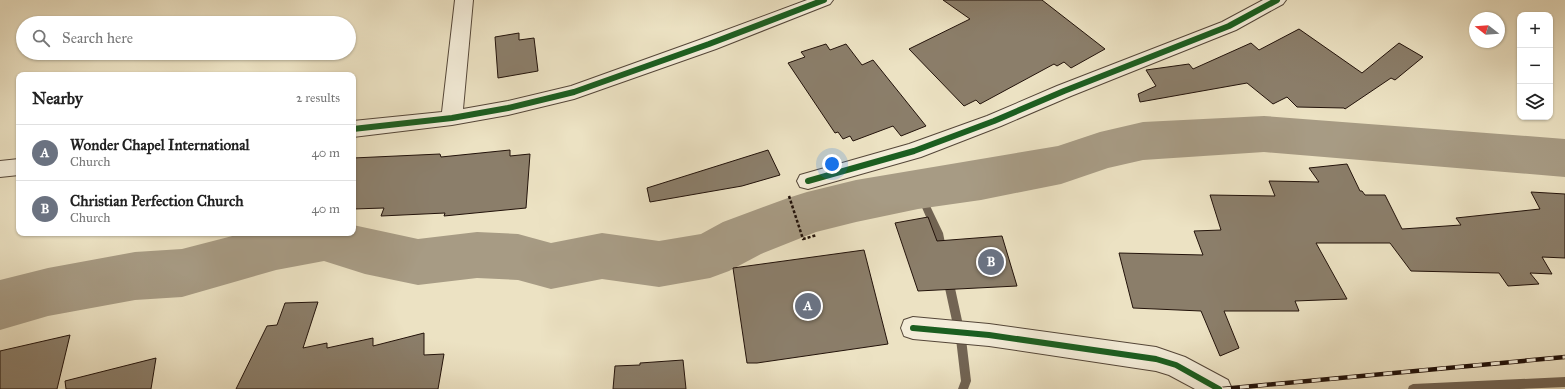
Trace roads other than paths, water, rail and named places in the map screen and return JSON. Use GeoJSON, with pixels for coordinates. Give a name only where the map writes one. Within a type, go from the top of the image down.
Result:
{"type":"FeatureCollection","features":[{"type":"Feature","properties":{"kind":"street"},"geometry":{"type":"LineString","coordinates":[[452,118],[464,0]]}},
{"type":"Feature","properties":{"kind":"street"},"geometry":{"type":"LineString","coordinates":[[356,129],[452,118],[508,108],[574,92],[824,0]]}},
{"type":"Feature","properties":{"kind":"street"},"geometry":{"type":"LineString","coordinates":[[808,182],[914,151],[994,121],[1064,91],[1229,26],[1277,0]]}},
{"type":"Feature","properties":{"kind":"street"},"geometry":{"type":"LineString","coordinates":[[0,169],[16,167]]}},
{"type":"Feature","properties":{"kind":"street"},"geometry":{"type":"LineString","coordinates":[[913,328],[989,335],[1156,359],[1176,365],[1219,389]]}},
{"type":"Feature","properties":{"kind":"waterway"},"geometry":{"type":"LineString","coordinates":[[0,305],[48,292],[135,276],[182,273],[276,247],[324,239],[365,251],[418,262],[477,255],[518,257],[551,266],[602,256],[659,264],[710,255],[742,238],[807,213],[856,201],[918,189],[981,180],[1061,165],[1100,151],[1143,141],[1264,134],[1565,158]]}},
{"type":"Feature","properties":{"kind":"waterway"},"geometry":{"type":"LineString","coordinates":[[918,189],[938,233],[942,253]]}},
{"type":"Feature","properties":{"kind":"waterway"},"geometry":{"type":"LineString","coordinates":[[948,279],[961,339],[966,381],[963,389]]}},
{"type":"Feature","properties":{"kind":"waterway"},"geometry":{"type":"LineString","coordinates":[[1413,389],[1565,382]]}},
{"type":"Feature","properties":{"kind":"railway"},"geometry":{"type":"LineString","coordinates":[[1222,389],[1565,357]]}},
{"type":"Feature","properties":{"kind":"place","name":"Christian Perfection Church"},"geometry":{"type":"Point","coordinates":[991,262]}},
{"type":"Feature","properties":{"kind":"place","name":"Wonder Chapel International"},"geometry":{"type":"Point","coordinates":[808,306]}}]}
